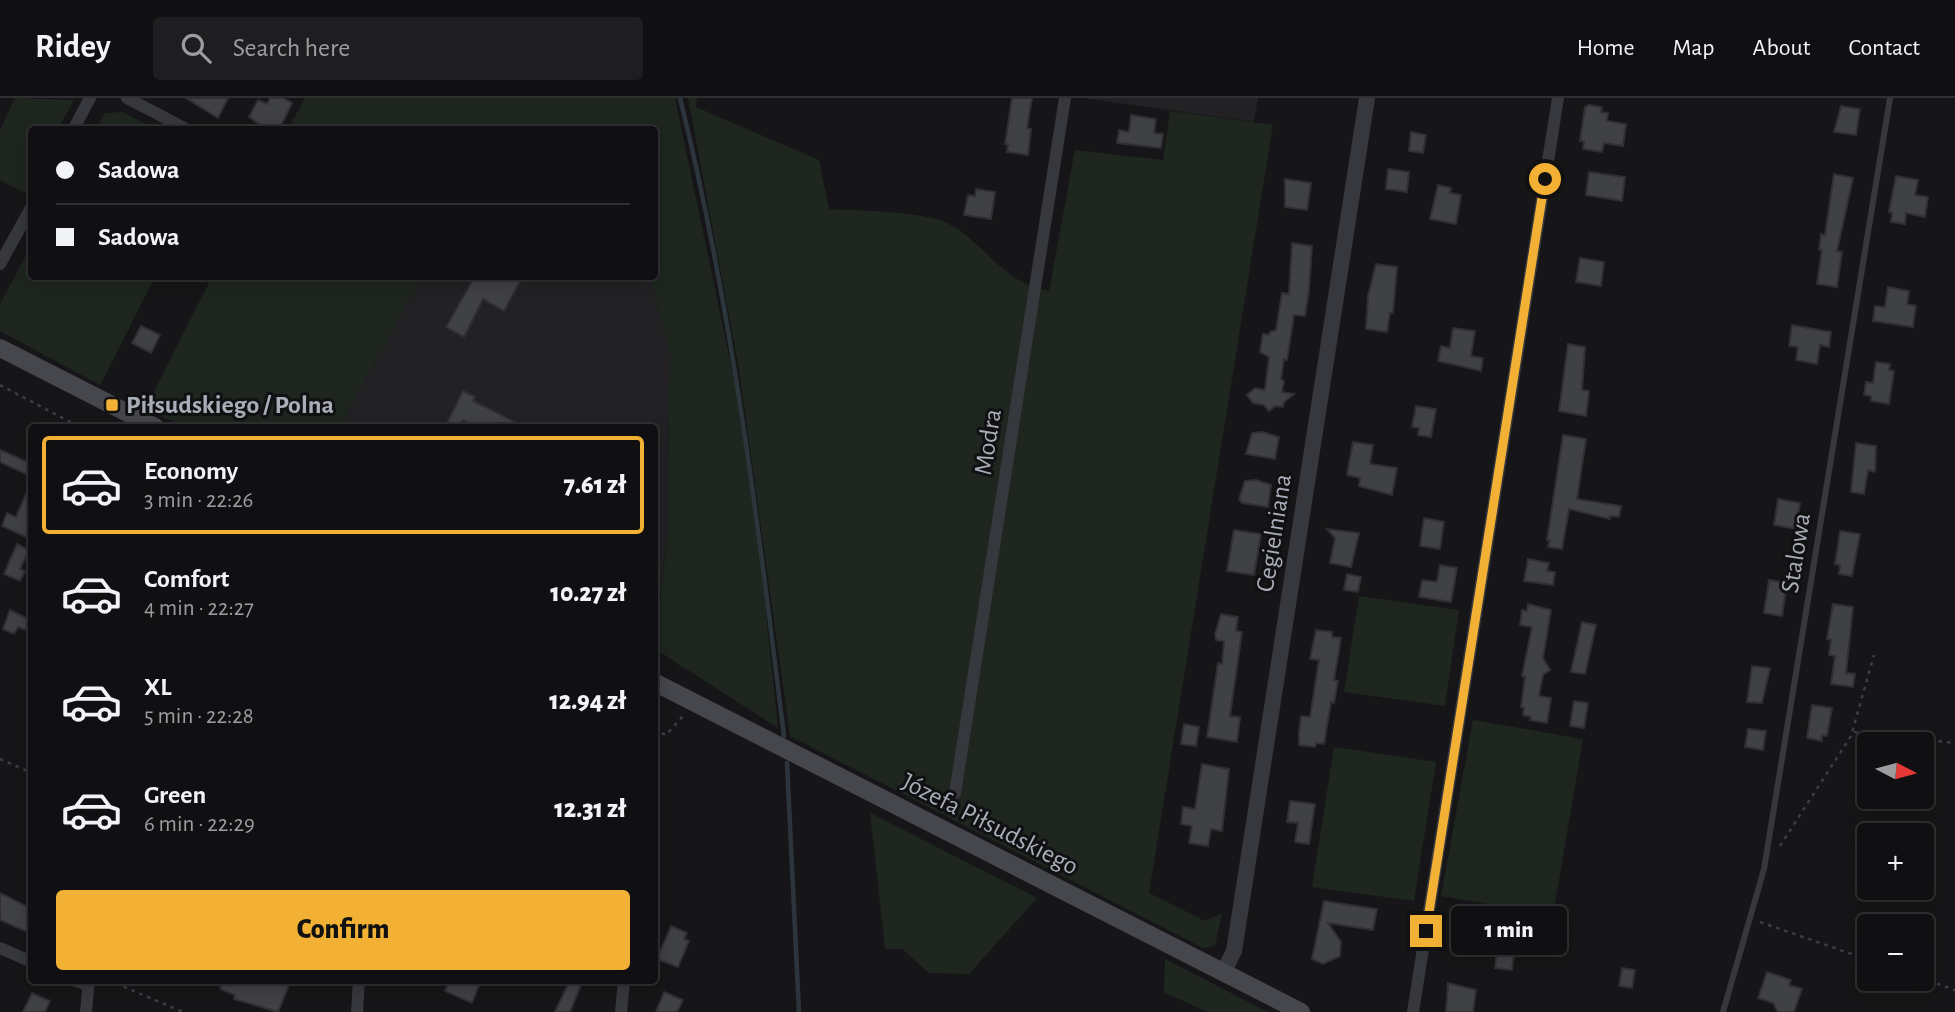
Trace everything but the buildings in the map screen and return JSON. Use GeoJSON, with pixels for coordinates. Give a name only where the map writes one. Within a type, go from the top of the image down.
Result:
{"type":"FeatureCollection","features":[{"type":"Feature","properties":{"kind":"main road"},"geometry":{"type":"LineString","coordinates":[[0,348],[149,424]]}},
{"type":"Feature","properties":{"kind":"main road","name":"Józefa Piłsudskiego"},"geometry":{"type":"LineString","coordinates":[[658,684],[1301,1012]]}},
{"type":"Feature","properties":{"kind":"street"},"geometry":{"type":"LineString","coordinates":[[75,126],[90,98]]}},
{"type":"Feature","properties":{"kind":"street"},"geometry":{"type":"LineString","coordinates":[[127,98],[180,126]]}},
{"type":"Feature","properties":{"kind":"street","name":"Modra"},"geometry":{"type":"LineString","coordinates":[[955,793],[1065,98]]}},
{"type":"Feature","properties":{"kind":"street","name":"Cegielniana"},"geometry":{"type":"LineString","coordinates":[[1223,972],[1234,951],[1367,98]]}},
{"type":"Feature","properties":{"kind":"street"},"geometry":{"type":"LineString","coordinates":[[1413,1012],[1558,98]]}},
{"type":"Feature","properties":{"kind":"street"},"geometry":{"type":"LineString","coordinates":[[0,264],[28,213]]}},
{"type":"Feature","properties":{"kind":"street"},"geometry":{"type":"LineString","coordinates":[[0,948],[28,960]]}},
{"type":"Feature","properties":{"kind":"street"},"geometry":{"type":"LineString","coordinates":[[86,1012],[88,984]]}},
{"type":"Feature","properties":{"kind":"street"},"geometry":{"type":"LineString","coordinates":[[357,1012],[359,984]]}},
{"type":"Feature","properties":{"kind":"street"},"geometry":{"type":"LineString","coordinates":[[621,1012],[624,984]]}},
{"type":"Feature","properties":{"kind":"lane","name":"Stalowa"},"geometry":{"type":"LineString","coordinates":[[1723,1011],[1765,869],[1890,98]]}},
{"type":"Feature","properties":{"kind":"path"},"geometry":{"type":"LineString","coordinates":[[0,385],[74,424]]}},
{"type":"Feature","properties":{"kind":"path"},"geometry":{"type":"LineString","coordinates":[[1779,847],[1853,732],[1874,655]]}},
{"type":"Feature","properties":{"kind":"path"},"geometry":{"type":"LineString","coordinates":[[658,732],[666,735],[695,703]]}},
{"type":"Feature","properties":{"kind":"path"},"geometry":{"type":"LineString","coordinates":[[1853,732],[1955,743]]}},
{"type":"Feature","properties":{"kind":"path"},"geometry":{"type":"LineString","coordinates":[[0,759],[28,771]]}},
{"type":"Feature","properties":{"kind":"path"},"geometry":{"type":"LineString","coordinates":[[1750,918],[1857,956]]}},
{"type":"Feature","properties":{"kind":"path"},"geometry":{"type":"LineString","coordinates":[[1934,983],[1955,990]]}},
{"type":"Feature","properties":{"kind":"path"},"geometry":{"type":"LineString","coordinates":[[117,984],[183,1012]]}},
{"type":"Feature","properties":{"kind":"shaded area"},"geometry":{"type":"Polygon","coordinates":[[[15,98],[74,100],[60,126],[28,126],[28,187],[25,193],[0,180],[0,130],[15,98]]]}},
{"type":"Feature","properties":{"kind":"shaded area"},"geometry":{"type":"Polygon","coordinates":[[[305,98],[675,98],[749,451],[778,728],[658,651],[658,620],[667,535],[670,353],[651,280],[658,280],[658,126],[290,126],[305,98]]]}},
{"type":"Feature","properties":{"kind":"shaded area"},"geometry":{"type":"Polygon","coordinates":[[[688,98],[697,98],[696,107],[819,160],[829,209],[907,214],[937,219],[961,231],[1005,271],[1032,286],[1049,291],[1075,150],[1163,160],[1170,111],[1273,125],[1149,893],[1205,921],[1222,913],[1215,946],[1203,948],[790,736],[739,369],[688,98]]]}},
{"type":"Feature","properties":{"kind":"shaded area"},"geometry":{"type":"Polygon","coordinates":[[[1083,98],[1258,98],[1254,122],[1083,98]]]}},
{"type":"Feature","properties":{"kind":"shaded area"},"geometry":{"type":"Polygon","coordinates":[[[123,112],[149,126],[98,126],[105,113],[123,112]]]}},
{"type":"Feature","properties":{"kind":"shaded area"},"geometry":{"type":"Polygon","coordinates":[[[28,252],[28,280],[153,280],[100,385],[0,331],[0,304],[28,252]]]}},
{"type":"Feature","properties":{"kind":"shaded area"},"geometry":{"type":"Polygon","coordinates":[[[210,280],[420,280],[341,424],[178,424],[145,409],[210,280]]]}},
{"type":"Feature","properties":{"kind":"shaded area"},"geometry":{"type":"Polygon","coordinates":[[[420,280],[651,280],[670,352],[667,535],[658,616],[658,424],[341,424],[420,280]]]}},
{"type":"Feature","properties":{"kind":"shaded area"},"geometry":{"type":"Polygon","coordinates":[[[1359,596],[1459,610],[1445,706],[1344,692],[1359,596]]]}},
{"type":"Feature","properties":{"kind":"shaded area"},"geometry":{"type":"Polygon","coordinates":[[[1473,720],[1583,739],[1553,915],[1441,896],[1473,720]]]}},
{"type":"Feature","properties":{"kind":"shaded area"},"geometry":{"type":"Polygon","coordinates":[[[1334,747],[1436,762],[1414,901],[1312,887],[1334,747]]]}},
{"type":"Feature","properties":{"kind":"shaded area"},"geometry":{"type":"Polygon","coordinates":[[[870,813],[1037,898],[969,974],[929,973],[902,949],[885,949],[870,813]]]}},
{"type":"Feature","properties":{"kind":"shaded area"},"geometry":{"type":"Polygon","coordinates":[[[1165,959],[1268,1012],[1207,1012],[1164,992],[1165,959]]]}},
{"type":"Feature","properties":{"kind":"waterway"},"geometry":{"type":"LineString","coordinates":[[680,98],[715,256],[729,336],[753,495],[784,736]]}},
{"type":"Feature","properties":{"kind":"waterway"},"geometry":{"type":"LineString","coordinates":[[787,763],[799,1012]]}},
{"type":"Feature","properties":{"kind":"place","name":"Piłsudskiego / Polna"},"geometry":{"type":"Point","coordinates":[112,405]}},
{"type":"Feature","properties":{"kind":"route"},"geometry":{"type":"LineString","coordinates":[[1426,931],[1545,179]]}}]}
